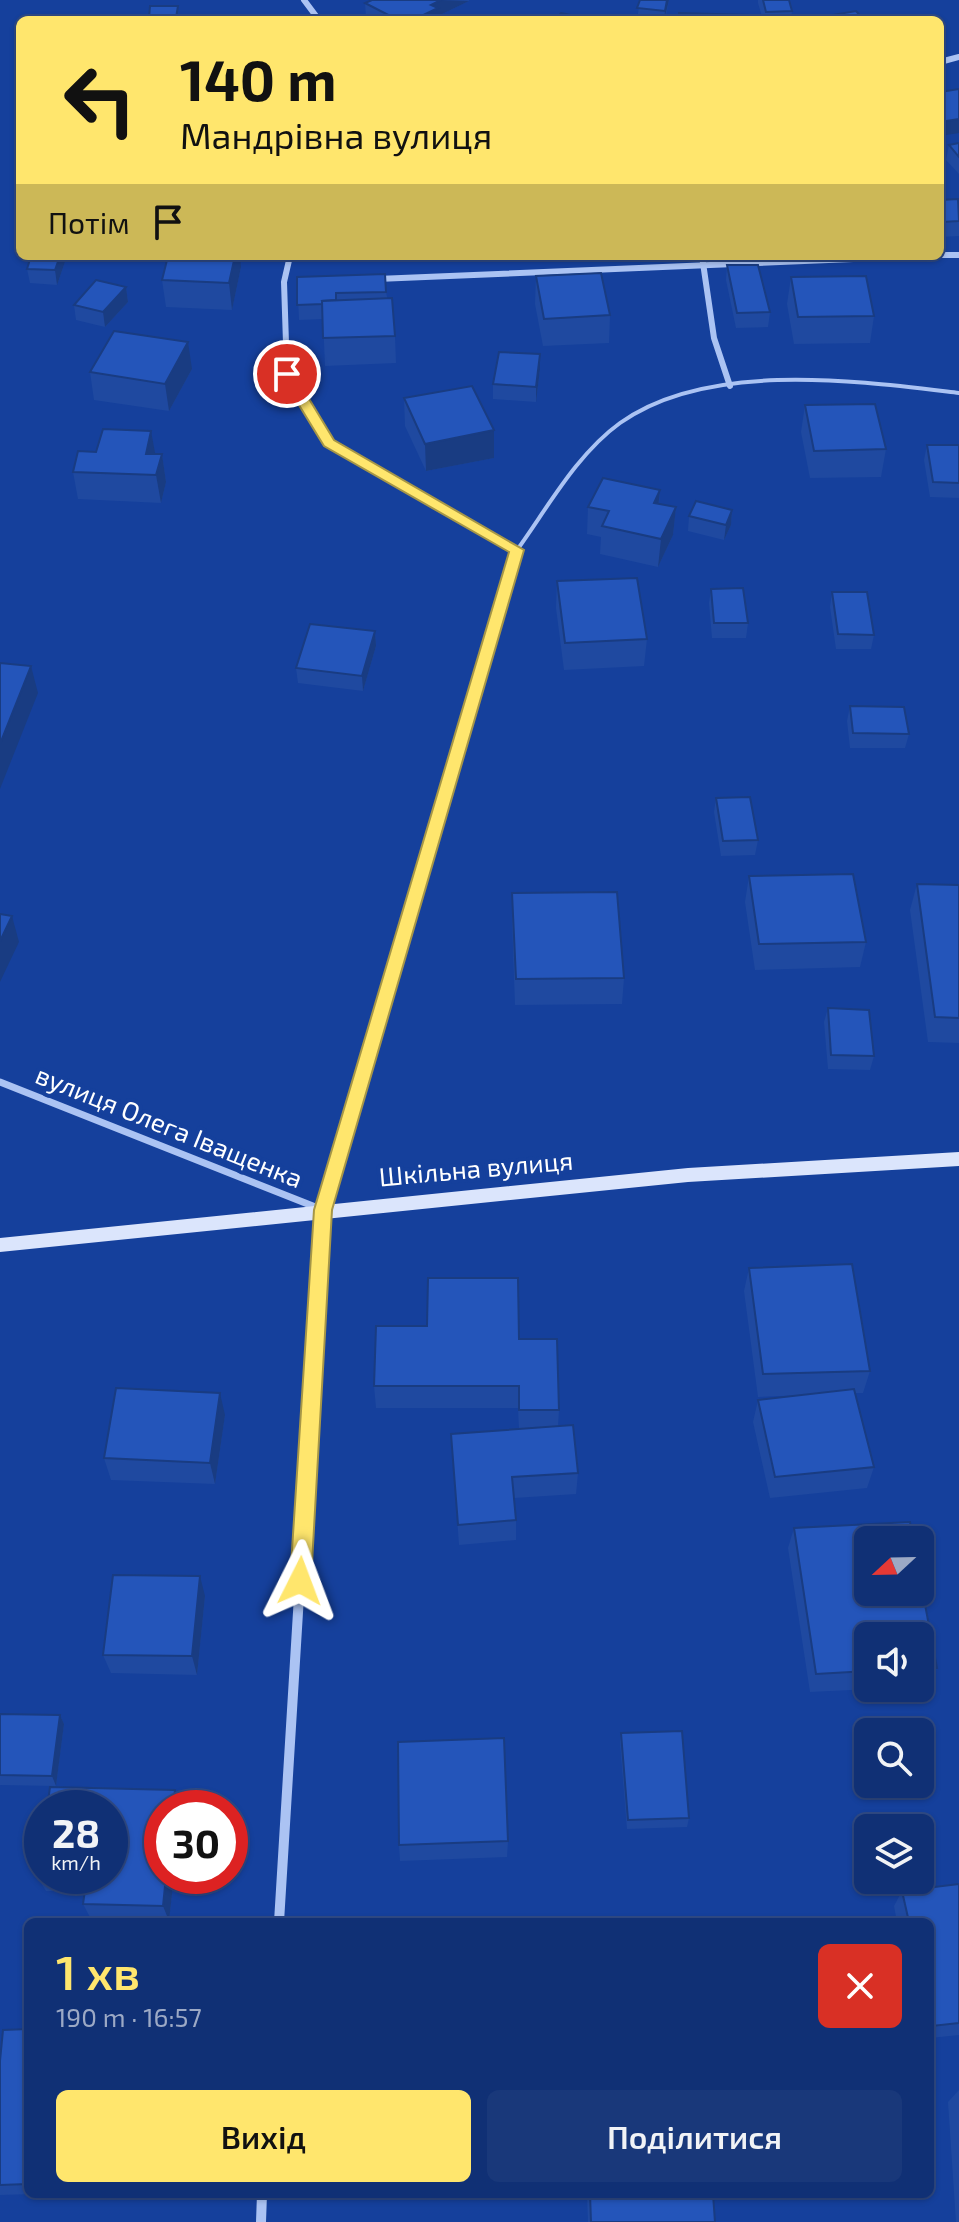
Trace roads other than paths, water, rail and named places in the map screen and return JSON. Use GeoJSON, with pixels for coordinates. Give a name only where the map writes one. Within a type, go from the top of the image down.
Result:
{"type":"FeatureCollection","features":[{"type":"Feature","properties":{"kind":"main road","name":"Шкільна вулиця"},"geometry":{"type":"LineString","coordinates":[[0,1245],[688,1175],[959,1159]]}},
{"type":"Feature","properties":{"kind":"street"},"geometry":{"type":"LineString","coordinates":[[279,1918],[323,1210],[517,550],[329,443],[287,374],[284,282],[289,260]]}},
{"type":"Feature","properties":{"kind":"street"},"geometry":{"type":"LineString","coordinates":[[703,260],[714,338],[730,386]]}},
{"type":"Feature","properties":{"kind":"street"},"geometry":{"type":"LineString","coordinates":[[360,280],[815,260]]}},
{"type":"Feature","properties":{"kind":"street"},"geometry":{"type":"LineString","coordinates":[[284,282],[299,282]]}},
{"type":"Feature","properties":{"kind":"street","name":"вулиця Олега Іващенка"},"geometry":{"type":"LineString","coordinates":[[0,1082],[323,1210]]}},
{"type":"Feature","properties":{"kind":"street"},"geometry":{"type":"LineString","coordinates":[[261,2222],[262,2198]]}},
{"type":"Feature","properties":{"kind":"lane"},"geometry":{"type":"LineString","coordinates":[[517,550],[595,449],[621,423],[653,405],[730,386],[772,381],[818,381],[959,393]]}}]}
